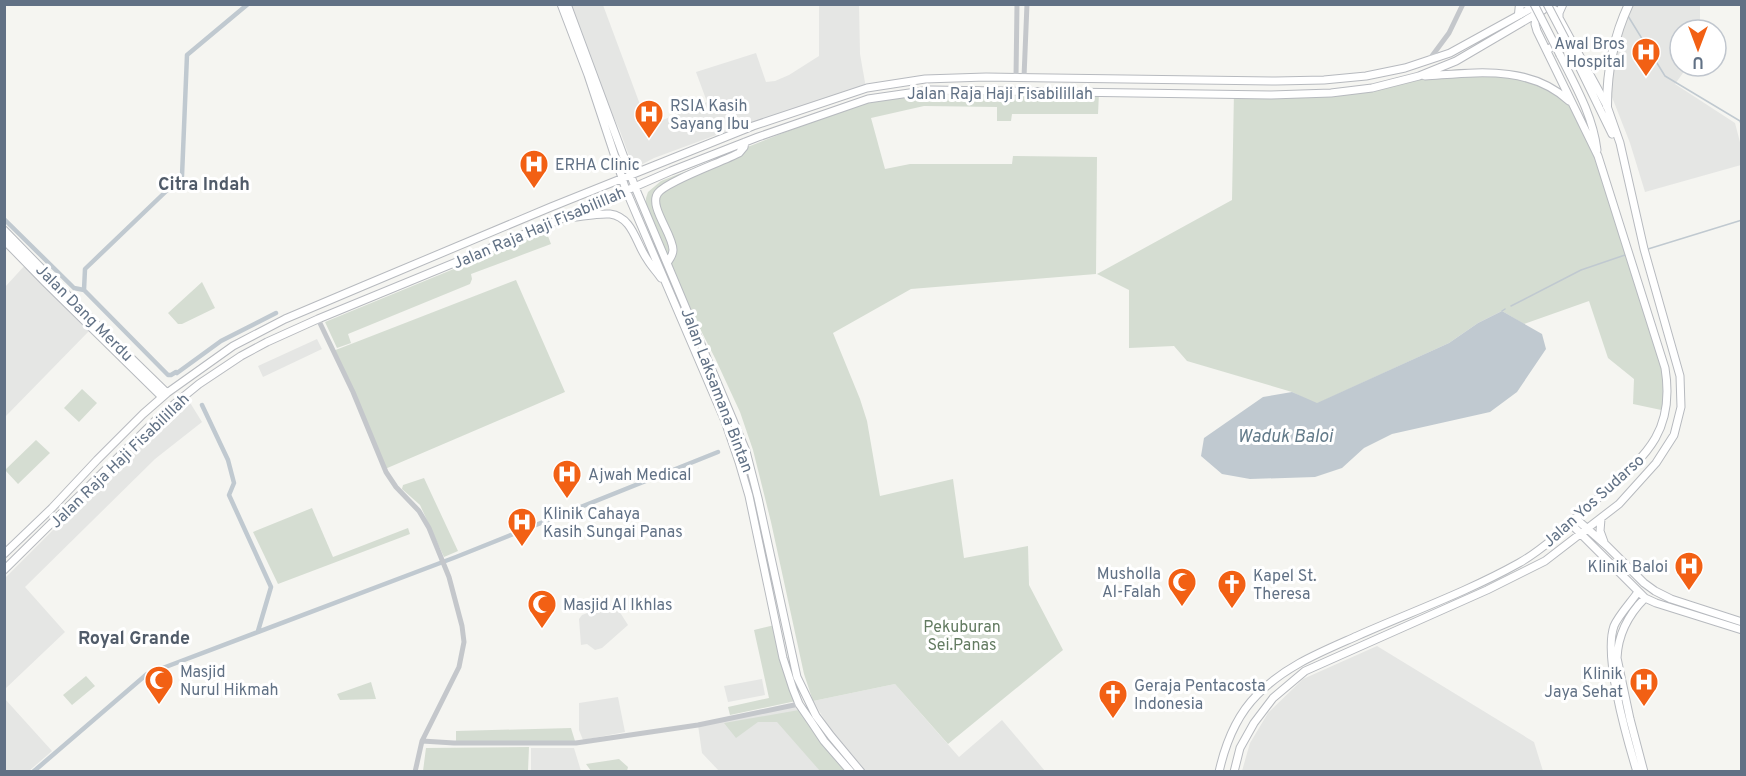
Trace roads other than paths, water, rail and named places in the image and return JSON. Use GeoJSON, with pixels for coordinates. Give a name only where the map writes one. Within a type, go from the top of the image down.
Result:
{"type":"FeatureCollection","features":[{"type":"Feature","properties":{"kind":"highway"},"geometry":{"type":"LineString","coordinates":[[1519,14],[1520,4]]}},
{"type":"Feature","properties":{"kind":"highway"},"geometry":{"type":"LineString","coordinates":[[1607,106],[1609,68],[1629,4]]}},
{"type":"Feature","properties":{"kind":"main road","name":"Jalan Laksamana Bintan"},"geometry":{"type":"LineString","coordinates":[[561,4],[588,75],[626,190],[725,421],[749,496],[783,658],[799,704],[824,741],[851,771]]}},
{"type":"Feature","properties":{"kind":"main road","name":"Jalan Laksamana Bintan"},"geometry":{"type":"LineString","coordinates":[[567,4],[635,187],[746,451],[797,677],[816,716],[861,771]]}},
{"type":"Feature","properties":{"kind":"main road"},"geometry":{"type":"LineString","coordinates":[[1559,18],[1563,4]]}},
{"type":"Feature","properties":{"kind":"main road","name":"Jalan Raja Haji Fisabilillah"},"geometry":{"type":"LineString","coordinates":[[4,554],[164,395],[233,346],[285,319],[622,178],[753,126],[862,89],[943,77],[1276,81],[1324,80],[1379,74],[1428,61],[1464,46],[1519,14],[1539,7]]}},
{"type":"Feature","properties":{"kind":"main road","name":"Jalan Raja Haji Fisabilillah"},"geometry":{"type":"LineString","coordinates":[[4,570],[31,546],[161,415],[200,384],[241,356],[318,319],[745,142],[868,99],[906,92],[930,90],[1271,95],[1331,93],[1372,88],[1419,76],[1470,54],[1539,7]]}},
{"type":"Feature","properties":{"kind":"main road"},"geometry":{"type":"LineString","coordinates":[[1539,7],[1555,10],[1559,18]]}},
{"type":"Feature","properties":{"kind":"main road"},"geometry":{"type":"LineString","coordinates":[[1539,7],[1571,50],[1614,136],[1619,141]]}},
{"type":"Feature","properties":{"kind":"main road"},"geometry":{"type":"LineString","coordinates":[[1539,7],[1585,107],[1598,156]]}},
{"type":"Feature","properties":{"kind":"main road","name":"Jalan Yos Sudarso"},"geometry":{"type":"LineString","coordinates":[[1219,771],[1231,736],[1254,698],[1289,668],[1347,640],[1483,582],[1543,547],[1631,469],[1649,449],[1663,423],[1667,396],[1665,368],[1598,156],[1535,24],[1539,7]]}},
{"type":"Feature","properties":{"kind":"main road","name":"Jalan Yos Sudarso"},"geometry":{"type":"LineString","coordinates":[[1234,771],[1240,748],[1259,716],[1273,698],[1305,671],[1487,590],[1545,561],[1601,519],[1629,494],[1664,453],[1674,435],[1681,407],[1680,376],[1645,254],[1619,141],[1607,106],[1559,18]]}},
{"type":"Feature","properties":{"kind":"main road"},"geometry":{"type":"LineString","coordinates":[[1547,51],[1559,40],[1570,39]]}},
{"type":"Feature","properties":{"kind":"main road"},"geometry":{"type":"LineString","coordinates":[[1419,76],[1473,73],[1516,75],[1545,85],[1573,104]]}},
{"type":"Feature","properties":{"kind":"main road"},"geometry":{"type":"LineString","coordinates":[[979,77],[979,91]]}},
{"type":"Feature","properties":{"kind":"main road"},"geometry":{"type":"LineString","coordinates":[[1178,79],[1178,93]]}},
{"type":"Feature","properties":{"kind":"main road"},"geometry":{"type":"LineString","coordinates":[[904,81],[906,92]]}},
{"type":"Feature","properties":{"kind":"main road"},"geometry":{"type":"LineString","coordinates":[[667,263],[673,249],[656,207],[656,197],[662,189],[739,153],[745,142]]}},
{"type":"Feature","properties":{"kind":"main road"},"geometry":{"type":"LineString","coordinates":[[561,219],[612,214],[626,221],[646,258],[667,284]]}},
{"type":"Feature","properties":{"kind":"main road","name":"Jalan Dang Merdu"},"geometry":{"type":"LineString","coordinates":[[6,236],[164,395]]}},
{"type":"Feature","properties":{"kind":"main road"},"geometry":{"type":"LineString","coordinates":[[385,277],[390,289]]}},
{"type":"Feature","properties":{"kind":"main road"},"geometry":{"type":"LineString","coordinates":[[725,421],[733,418]]}},
{"type":"Feature","properties":{"kind":"main road"},"geometry":{"type":"LineString","coordinates":[[1601,519],[1601,534],[1607,546]]}},
{"type":"Feature","properties":{"kind":"main road"},"geometry":{"type":"LineString","coordinates":[[1573,520],[1645,598],[1742,630]]}},
{"type":"Feature","properties":{"kind":"main road"},"geometry":{"type":"LineString","coordinates":[[1583,531],[1607,546],[1655,591],[1671,599],[1742,622]]}},
{"type":"Feature","properties":{"kind":"main road"},"geometry":{"type":"LineString","coordinates":[[22,537],[31,546]]}},
{"type":"Feature","properties":{"kind":"main road"},"geometry":{"type":"LineString","coordinates":[[1638,592],[1614,626],[1610,648],[1615,685],[1635,753],[1644,771]]}},
{"type":"Feature","properties":{"kind":"main road"},"geometry":{"type":"LineString","coordinates":[[1636,771],[1635,753],[1617,650],[1620,635],[1628,620],[1645,598]]}},
{"type":"Feature","properties":{"kind":"main road"},"geometry":{"type":"LineString","coordinates":[[1347,640],[1351,650]]}},
{"type":"Feature","properties":{"kind":"street"},"geometry":{"type":"LineString","coordinates":[[1017,4],[1020,77]]}},
{"type":"Feature","properties":{"kind":"street"},"geometry":{"type":"LineString","coordinates":[[1020,77],[1027,4]]}},
{"type":"Feature","properties":{"kind":"street"},"geometry":{"type":"LineString","coordinates":[[1428,61],[1449,33],[1463,4]]}},
{"type":"Feature","properties":{"kind":"street"},"geometry":{"type":"LineString","coordinates":[[318,319],[353,392],[386,472],[396,487],[419,512],[429,528],[445,566],[462,626],[463,653],[459,667],[422,741],[415,771]]}},
{"type":"Feature","properties":{"kind":"street"},"geometry":{"type":"LineString","coordinates":[[422,741],[576,743],[698,725],[799,704]]}},
{"type":"Feature","properties":{"kind":"water","name":"Waduk Baloi"},"geometry":{"type":"Polygon","coordinates":[[[1502,311],[1542,334],[1546,349],[1517,392],[1490,412],[1392,434],[1364,448],[1342,468],[1315,477],[1250,479],[1222,474],[1201,456],[1204,438],[1263,397],[1292,392],[1317,403],[1449,343],[1478,323],[1502,311]]]}},
{"type":"Feature","properties":{"kind":"waterway"},"geometry":{"type":"LineString","coordinates":[[84,290],[85,269],[182,176],[187,55],[248,4]]}},
{"type":"Feature","properties":{"kind":"waterway"},"geometry":{"type":"LineString","coordinates":[[1628,16],[1665,76],[1740,121],[1742,127]]}},
{"type":"Feature","properties":{"kind":"waterway"},"geometry":{"type":"LineString","coordinates":[[4,219],[74,288],[84,290],[168,375],[176,372]]}},
{"type":"Feature","properties":{"kind":"waterway"},"geometry":{"type":"LineString","coordinates":[[1648,249],[1742,220]]}},
{"type":"Feature","properties":{"kind":"waterway"},"geometry":{"type":"LineString","coordinates":[[1511,306],[1581,270],[1625,255]]}},
{"type":"Feature","properties":{"kind":"waterway"},"geometry":{"type":"LineString","coordinates":[[177,373],[221,341],[276,313]]}},
{"type":"Feature","properties":{"kind":"waterway"},"geometry":{"type":"LineString","coordinates":[[202,405],[228,460],[234,483],[229,495],[271,587],[258,631]]}},
{"type":"Feature","properties":{"kind":"waterway"},"geometry":{"type":"LineString","coordinates":[[33,772],[147,674],[456,557],[718,452]]}},
{"type":"Feature","properties":{"kind":"place","name":"Awal Bros Hospital"},"geometry":{"type":"Point","coordinates":[1646,78]}},
{"type":"Feature","properties":{"kind":"place","name":"RSIA Kasih Sayang Ibu"},"geometry":{"type":"Point","coordinates":[649,140]}},
{"type":"Feature","properties":{"kind":"place","name":"ERHA Clinic"},"geometry":{"type":"Point","coordinates":[534,190]}},
{"type":"Feature","properties":{"kind":"place","name":"Ajwah Medical"},"geometry":{"type":"Point","coordinates":[567,500]}},
{"type":"Feature","properties":{"kind":"place","name":"Klinik Cahaya Kasih Sungai Panas"},"geometry":{"type":"Point","coordinates":[522,548]}},
{"type":"Feature","properties":{"kind":"place","name":"Klinik Baloi"},"geometry":{"type":"Point","coordinates":[1689,592]}},
{"type":"Feature","properties":{"kind":"place","name":"Musholla Al-Falah"},"geometry":{"type":"Point","coordinates":[1182,608]}},
{"type":"Feature","properties":{"kind":"place","name":"Kapel St. Theresa"},"geometry":{"type":"Point","coordinates":[1232,610]}},
{"type":"Feature","properties":{"kind":"place","name":"Masjid Al Ikhlas"},"geometry":{"type":"Point","coordinates":[542,630]}},
{"type":"Feature","properties":{"kind":"place","name":"Masjid Nurul Hikmah"},"geometry":{"type":"Point","coordinates":[159,706]}},
{"type":"Feature","properties":{"kind":"place","name":"Klinik Jaya Sehat"},"geometry":{"type":"Point","coordinates":[1644,708]}},
{"type":"Feature","properties":{"kind":"place","name":"Geraja Pentacosta Indonesia"},"geometry":{"type":"Point","coordinates":[1113,720]}},
{"type":"Feature","properties":{"kind":"district","name":"Citra Indah"},"geometry":{"type":"Point","coordinates":[204,184]}},
{"type":"Feature","properties":{"kind":"district","name":"Royal Grande"},"geometry":{"type":"Point","coordinates":[134,638]}},
{"type":"Feature","properties":{"kind":"park label","name":"Pekuburan Sei.Panas"},"geometry":{"type":"Point","coordinates":[962,635]}}]}
